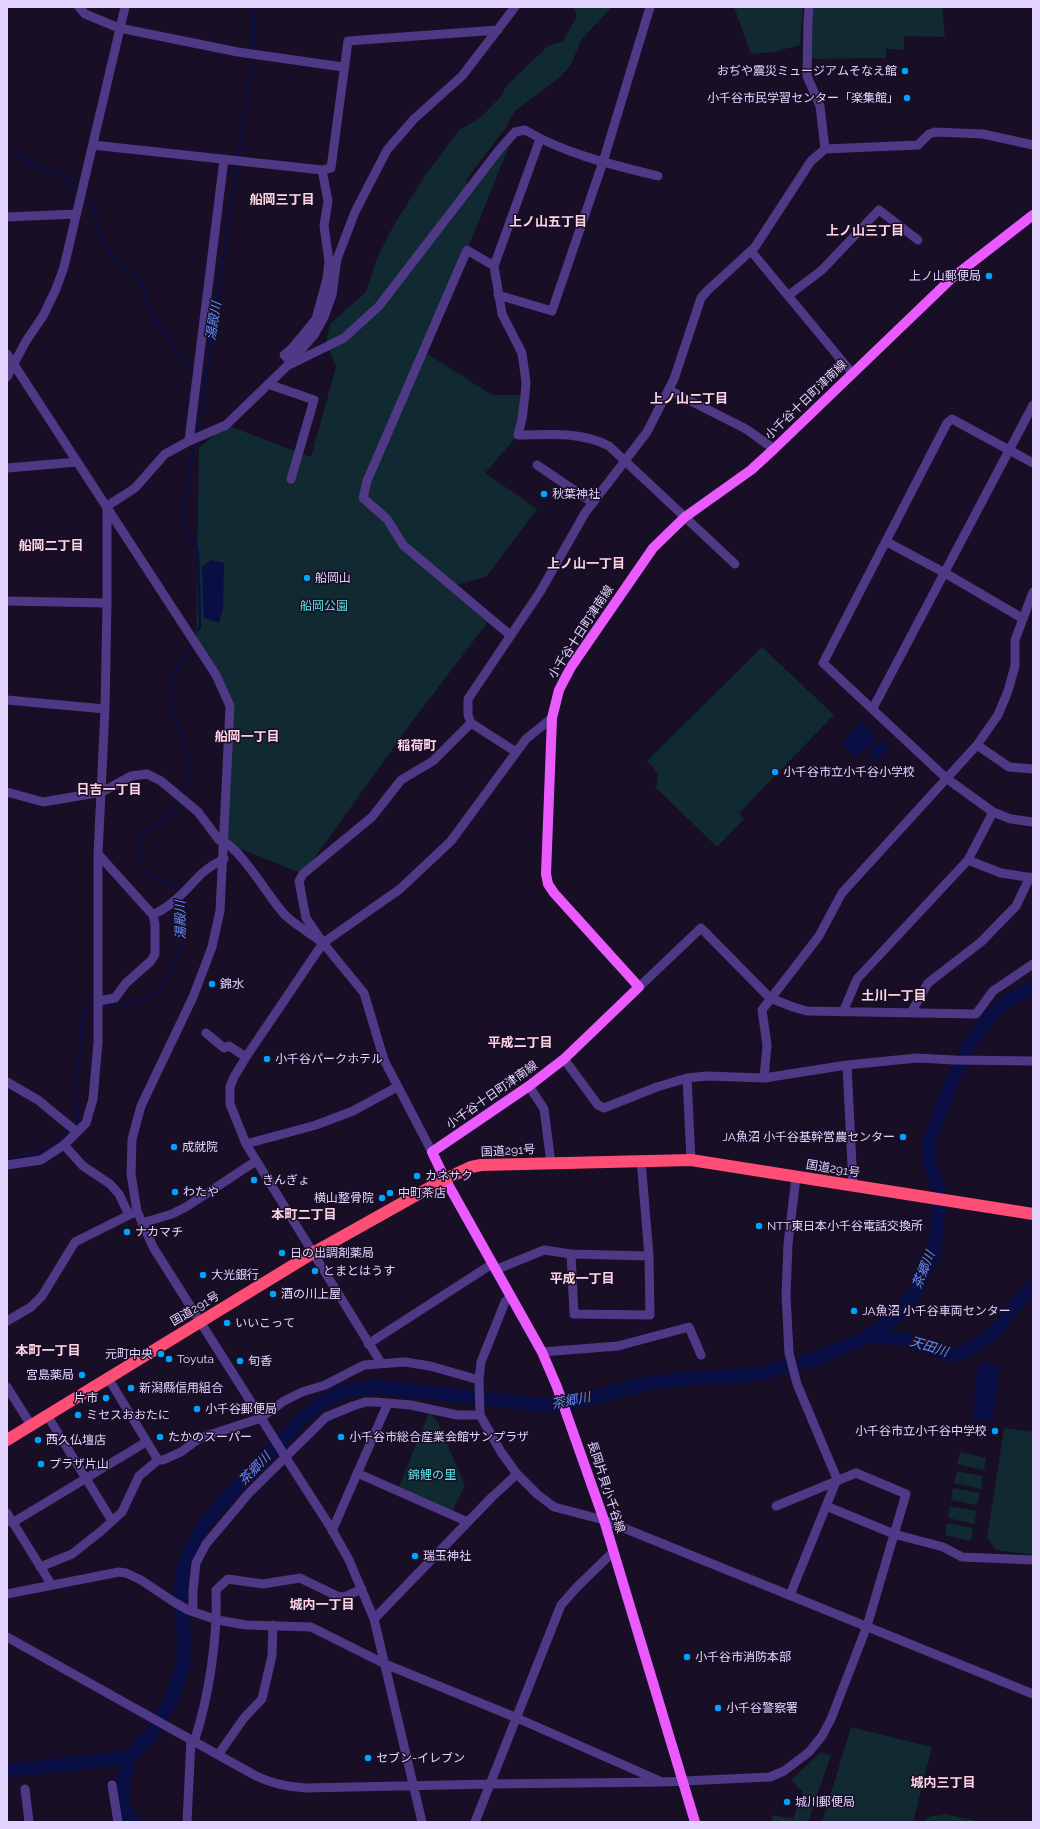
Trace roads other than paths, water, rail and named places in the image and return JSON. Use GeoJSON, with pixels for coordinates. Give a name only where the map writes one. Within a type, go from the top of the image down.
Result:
{"type":"FeatureCollection","features":[{"type":"Feature","properties":{"kind":"highway","name":"国道291号"},"geometry":{"type":"LineString","coordinates":[[7,1440],[313,1253],[445,1179],[471,1167],[481,1165],[690,1160],[1033,1214]]}},
{"type":"Feature","properties":{"kind":"main road","name":"小千谷十日町津南線"},"geometry":{"type":"LineString","coordinates":[[432,1152],[529,1086],[564,1059],[639,987],[554,893],[548,884],[546,874],[552,718],[559,690],[572,667],[653,548],[685,517],[750,470],[774,449],[952,278],[1033,215]]}},
{"type":"Feature","properties":{"kind":"main road"},"geometry":{"type":"LineString","coordinates":[[432,1152],[445,1179]]}},
{"type":"Feature","properties":{"kind":"main road","name":"長岡片貝小千谷線"},"geometry":{"type":"LineString","coordinates":[[445,1179],[542,1352],[570,1420],[604,1520],[695,1822]]}},
{"type":"Feature","properties":{"kind":"street"},"geometry":{"type":"LineString","coordinates":[[79,7],[85,14],[119,28],[238,52],[343,68]]}},
{"type":"Feature","properties":{"kind":"street"},"geometry":{"type":"LineString","coordinates":[[7,377],[26,341],[44,316],[64,267],[125,7]]}},
{"type":"Feature","properties":{"kind":"street"},"geometry":{"type":"LineString","coordinates":[[107,506],[136,488],[165,454],[190,440],[226,426],[288,364],[314,335],[324,317],[335,281],[337,259],[355,212],[387,150],[414,119],[462,76],[515,7]]}},
{"type":"Feature","properties":{"kind":"street"},"geometry":{"type":"LineString","coordinates":[[498,295],[552,311],[603,162],[650,7]]}},
{"type":"Feature","properties":{"kind":"street"},"geometry":{"type":"LineString","coordinates":[[809,7],[807,76],[820,106],[825,149]]}},
{"type":"Feature","properties":{"kind":"street"},"geometry":{"type":"LineString","coordinates":[[93,145],[322,170],[332,168],[343,68],[348,41],[498,30]]}},
{"type":"Feature","properties":{"kind":"street"},"geometry":{"type":"LineString","coordinates":[[288,364],[344,338],[379,306],[499,150],[515,132],[525,130],[540,139],[603,162],[658,176]]}},
{"type":"Feature","properties":{"kind":"street"},"geometry":{"type":"LineString","coordinates":[[516,752],[471,723],[468,715],[468,700],[540,592],[585,514],[647,432],[669,390],[701,298],[751,251],[811,161],[825,149],[918,146],[929,134],[935,132],[983,134],[1033,145]]}},
{"type":"Feature","properties":{"kind":"street"},"geometry":{"type":"LineString","coordinates":[[540,139],[494,266],[498,280],[498,295],[502,314],[522,353],[526,382],[522,419],[518,436],[576,435],[598,441],[609,446],[735,564]]}},
{"type":"Feature","properties":{"kind":"street"},"geometry":{"type":"LineString","coordinates":[[190,440],[224,159]]}},
{"type":"Feature","properties":{"kind":"street"},"geometry":{"type":"LineString","coordinates":[[288,364],[284,355],[293,347],[316,320],[327,278],[329,261],[324,226],[328,201],[322,170]]}},
{"type":"Feature","properties":{"kind":"street"},"geometry":{"type":"LineString","coordinates":[[789,295],[822,270],[879,210],[918,240]]}},
{"type":"Feature","properties":{"kind":"street"},"geometry":{"type":"LineString","coordinates":[[7,217],[76,214]]}},
{"type":"Feature","properties":{"kind":"street"},"geometry":{"type":"LineString","coordinates":[[494,266],[467,250],[367,481],[363,498],[387,519],[403,545],[510,635]]}},
{"type":"Feature","properties":{"kind":"street"},"geometry":{"type":"LineString","coordinates":[[751,251],[789,295],[852,373]]}},
{"type":"Feature","properties":{"kind":"street"},"geometry":{"type":"LineString","coordinates":[[7,354],[216,676],[230,706],[225,841],[220,911],[212,947],[192,997],[141,1106],[132,1139],[131,1174],[133,1213]]}},
{"type":"Feature","properties":{"kind":"street"},"geometry":{"type":"LineString","coordinates":[[268,384],[314,400],[291,479]]}},
{"type":"Feature","properties":{"kind":"street"},"geometry":{"type":"LineString","coordinates":[[669,390],[746,429],[774,449]]}},
{"type":"Feature","properties":{"kind":"street"},"geometry":{"type":"LineString","coordinates":[[873,708],[946,573],[1033,405]]}},
{"type":"Feature","properties":{"kind":"street"},"geometry":{"type":"LineString","coordinates":[[1033,463],[952,419],[947,423],[887,542],[823,663],[873,708],[946,778],[993,812],[1011,819],[1033,822]]}},
{"type":"Feature","properties":{"kind":"street"},"geometry":{"type":"LineString","coordinates":[[7,468],[77,462]]}},
{"type":"Feature","properties":{"kind":"street"},"geometry":{"type":"LineString","coordinates":[[537,465],[593,503]]}},
{"type":"Feature","properties":{"kind":"street"},"geometry":{"type":"LineString","coordinates":[[7,1165],[41,1160],[64,1145],[74,1130],[86,1123],[93,1098],[97,1066],[98,854],[105,709],[107,506]]}},
{"type":"Feature","properties":{"kind":"street"},"geometry":{"type":"LineString","coordinates":[[887,542],[946,573],[1022,618]]}},
{"type":"Feature","properties":{"kind":"street"},"geometry":{"type":"LineString","coordinates":[[764,1078],[767,1045],[762,1010],[819,936],[842,893],[977,745],[998,716],[1008,691],[1015,666],[1015,640],[1033,592]]}},
{"type":"Feature","properties":{"kind":"street"},"geometry":{"type":"LineString","coordinates":[[7,601],[107,604]]}},
{"type":"Feature","properties":{"kind":"street"},"geometry":{"type":"LineString","coordinates":[[7,700],[105,709]]}},
{"type":"Feature","properties":{"kind":"street"},"geometry":{"type":"LineString","coordinates":[[381,1363],[246,1144],[230,1104],[230,1087],[246,1057],[323,943],[400,889],[451,841],[526,739],[552,718]]}},
{"type":"Feature","properties":{"kind":"street"},"geometry":{"type":"LineString","coordinates":[[432,1152],[384,1060],[364,993],[323,943],[306,918],[299,881],[303,874],[372,817],[401,780],[433,761],[471,723]]}},
{"type":"Feature","properties":{"kind":"street"},"geometry":{"type":"LineString","coordinates":[[977,745],[1009,767],[1033,769]]}},
{"type":"Feature","properties":{"kind":"street"},"geometry":{"type":"LineString","coordinates":[[7,792],[43,802],[102,792],[131,776],[147,774],[161,781],[198,812],[219,840],[225,841],[242,859],[286,916],[323,943]]}},
{"type":"Feature","properties":{"kind":"street"},"geometry":{"type":"LineString","coordinates":[[843,1012],[857,979],[968,860],[993,812]]}},
{"type":"Feature","properties":{"kind":"street"},"geometry":{"type":"LineString","coordinates":[[98,854],[153,915],[156,943],[155,954],[151,961],[126,983],[115,998],[98,1004]]}},
{"type":"Feature","properties":{"kind":"street"},"geometry":{"type":"LineString","coordinates":[[153,915],[178,897],[210,865],[224,859]]}},
{"type":"Feature","properties":{"kind":"street"},"geometry":{"type":"LineString","coordinates":[[911,1013],[928,983],[981,942],[1016,906],[1031,877],[1001,873],[968,860]]}},
{"type":"Feature","properties":{"kind":"street"},"geometry":{"type":"LineString","coordinates":[[639,987],[701,928],[770,998],[807,1011],[976,1014],[993,991],[1033,964]]}},
{"type":"Feature","properties":{"kind":"street"},"geometry":{"type":"LineString","coordinates":[[206,1033],[224,1048],[229,1046],[246,1057]]}},
{"type":"Feature","properties":{"kind":"street"},"geometry":{"type":"LineString","coordinates":[[564,1059],[598,1105],[604,1108],[657,1087],[687,1078],[707,1076],[764,1078],[917,1058],[974,1061],[1033,1061]]}},
{"type":"Feature","properties":{"kind":"street"},"geometry":{"type":"LineString","coordinates":[[847,1066],[853,1186]]}},
{"type":"Feature","properties":{"kind":"street"},"geometry":{"type":"LineString","coordinates":[[687,1078],[690,1160]]}},
{"type":"Feature","properties":{"kind":"street"},"geometry":{"type":"LineString","coordinates":[[7,1082],[38,1100],[74,1130]]}},
{"type":"Feature","properties":{"kind":"street"},"geometry":{"type":"LineString","coordinates":[[529,1086],[544,1109],[551,1163]]}},
{"type":"Feature","properties":{"kind":"street"},"geometry":{"type":"LineString","coordinates":[[246,1144],[316,1125],[353,1111],[397,1087]]}},
{"type":"Feature","properties":{"kind":"street"},"geometry":{"type":"LineString","coordinates":[[64,1145],[83,1166],[110,1184],[142,1223],[153,1247],[332,1531],[362,1589],[374,1619],[412,1785],[422,1822]]}},
{"type":"Feature","properties":{"kind":"street"},"geometry":{"type":"LineString","coordinates":[[570,1254],[574,1314],[650,1315],[649,1256],[641,1160]]}},
{"type":"Feature","properties":{"kind":"street"},"geometry":{"type":"LineString","coordinates":[[142,1223],[172,1214],[186,1207],[256,1161]]}},
{"type":"Feature","properties":{"kind":"street"},"geometry":{"type":"LineString","coordinates":[[796,1177],[788,1244],[786,1295],[789,1353],[798,1384],[830,1466],[837,1479]]}},
{"type":"Feature","properties":{"kind":"street"},"geometry":{"type":"LineString","coordinates":[[7,1321],[31,1307],[42,1296],[75,1242],[133,1213]]}},
{"type":"Feature","properties":{"kind":"street"},"geometry":{"type":"LineString","coordinates":[[368,1344],[493,1267],[544,1250],[570,1254],[649,1256]]}},
{"type":"Feature","properties":{"kind":"street"},"geometry":{"type":"LineString","coordinates":[[511,1296],[505,1302],[481,1362],[479,1380],[480,1413],[501,1452],[517,1474],[537,1494],[554,1507],[604,1520],[1033,1694]]}},
{"type":"Feature","properties":{"kind":"street"},"geometry":{"type":"LineString","coordinates":[[542,1352],[618,1346],[689,1327],[701,1355]]}},
{"type":"Feature","properties":{"kind":"street"},"geometry":{"type":"LineString","coordinates":[[40,1567],[78,1550],[122,1512],[139,1476],[158,1460],[163,1460],[181,1452],[200,1438],[261,1418],[284,1401],[302,1392],[325,1385],[364,1365],[405,1362],[430,1366],[479,1380]]}},
{"type":"Feature","properties":{"kind":"street"},"geometry":{"type":"LineString","coordinates":[[108,1378],[158,1460]]}},
{"type":"Feature","properties":{"kind":"street"},"geometry":{"type":"LineString","coordinates":[[7,1387],[31,1425]]}},
{"type":"Feature","properties":{"kind":"street"},"geometry":{"type":"LineString","coordinates":[[191,1610],[196,1563],[200,1554],[213,1535],[250,1493],[305,1437],[326,1418],[338,1411],[365,1402],[411,1406],[457,1414],[480,1413]]}},
{"type":"Feature","properties":{"kind":"street"},"geometry":{"type":"LineString","coordinates":[[332,1531],[388,1403]]}},
{"type":"Feature","properties":{"kind":"street"},"geometry":{"type":"LineString","coordinates":[[47,1415],[112,1520]]}},
{"type":"Feature","properties":{"kind":"street"},"geometry":{"type":"LineString","coordinates":[[12,1523],[146,1442]]}},
{"type":"Feature","properties":{"kind":"street"},"geometry":{"type":"LineString","coordinates":[[357,1473],[468,1522]]}},
{"type":"Feature","properties":{"kind":"street"},"geometry":{"type":"LineString","coordinates":[[7,1638],[256,1776],[273,1784],[288,1787],[306,1788],[412,1785],[663,1782],[770,1777],[794,1765],[809,1752],[831,1719],[867,1626],[906,1494],[856,1473],[837,1479],[776,1506]]}},
{"type":"Feature","properties":{"kind":"street"},"geometry":{"type":"LineString","coordinates":[[374,1619],[517,1474]]}},
{"type":"Feature","properties":{"kind":"street"},"geometry":{"type":"LineString","coordinates":[[790,1595],[837,1479]]}},
{"type":"Feature","properties":{"kind":"street"},"geometry":{"type":"LineString","coordinates":[[826,1506],[894,1534],[943,1547],[962,1557],[1033,1560]]}},
{"type":"Feature","properties":{"kind":"street"},"geometry":{"type":"LineString","coordinates":[[7,1513],[51,1584]]}},
{"type":"Feature","properties":{"kind":"street"},"geometry":{"type":"LineString","coordinates":[[475,1822],[561,1604],[577,1586],[613,1552]]}},
{"type":"Feature","properties":{"kind":"street"},"geometry":{"type":"LineString","coordinates":[[7,1594],[51,1584],[119,1572],[126,1573],[141,1580],[174,1602],[217,1620],[246,1625],[311,1627],[385,1664],[517,1718],[663,1782]]}},
{"type":"Feature","properties":{"kind":"street"},"geometry":{"type":"LineString","coordinates":[[187,1822],[192,1741],[203,1717],[217,1620],[216,1590],[228,1580],[263,1584],[300,1578],[337,1596],[344,1597],[362,1589]]}},
{"type":"Feature","properties":{"kind":"street"},"geometry":{"type":"LineString","coordinates":[[218,1755],[244,1718],[262,1699],[272,1656],[273,1626]]}},
{"type":"Feature","properties":{"kind":"street"},"geometry":{"type":"LineString","coordinates":[[112,1785],[118,1822]]}},
{"type":"Feature","properties":{"kind":"street"},"geometry":{"type":"LineString","coordinates":[[25,1789],[29,1822]]}},
{"type":"Feature","properties":{"kind":"waterway","name":"湯殿川"},"geometry":{"type":"LineString","coordinates":[[197,434],[201,419],[204,387],[253,55],[254,7]]}},
{"type":"Feature","properties":{"kind":"waterway"},"geometry":{"type":"LineString","coordinates":[[7,151],[70,180],[79,191]]}},
{"type":"Feature","properties":{"kind":"waterway"},"geometry":{"type":"LineString","coordinates":[[84,196],[92,206],[103,243],[109,253],[114,259],[133,272],[142,287],[149,311],[194,375]]}},
{"type":"Feature","properties":{"kind":"waterway","name":"湯殿川"},"geometry":{"type":"LineString","coordinates":[[194,442],[186,494],[182,508],[183,526],[194,541],[198,553],[200,627],[198,630]]}},
{"type":"Feature","properties":{"kind":"waterway","name":"湯殿川"},"geometry":{"type":"LineString","coordinates":[[180,893],[170,884],[158,880],[146,872],[142,865],[140,845],[145,833],[167,818],[175,810],[187,784],[189,758],[186,746],[173,714],[170,692],[173,679],[193,642]]}},
{"type":"Feature","properties":{"kind":"waterway","name":"湯殿川"},"geometry":{"type":"LineString","coordinates":[[100,1006],[126,1004],[139,1001],[151,996],[160,988],[175,965],[184,937],[185,910],[182,898]]}},
{"type":"Feature","properties":{"kind":"waterway","name":"茶郷川"},"geometry":{"type":"LineString","coordinates":[[132,1822],[122,1802],[123,1783],[129,1757],[151,1735],[172,1698],[183,1664],[184,1634],[180,1596],[182,1574],[190,1550],[205,1524],[226,1499],[299,1422],[319,1404],[344,1391],[378,1387],[553,1406],[581,1401],[644,1384],[683,1379],[754,1375],[815,1359],[871,1335],[900,1313],[917,1290],[933,1256],[938,1218],[939,1191],[928,1157],[929,1142],[958,1066],[978,1031],[991,1016],[1006,1002],[1033,988]]}},
{"type":"Feature","properties":{"kind":"waterway","name":"湯殿川"},"geometry":{"type":"LineString","coordinates":[[7,1160],[18,1159],[37,1153],[63,1137],[78,1122],[74,1091],[81,1045],[82,1015],[89,1007],[95,1007]]}},
{"type":"Feature","properties":{"kind":"waterway","name":"天田川"},"geometry":{"type":"LineString","coordinates":[[871,1335],[907,1340],[949,1355],[959,1354],[976,1346],[997,1330],[1013,1308],[1033,1287]]}},
{"type":"Feature","properties":{"kind":"waterway"},"geometry":{"type":"LineString","coordinates":[[7,1771],[129,1757]]}},
{"type":"Feature","properties":{"kind":"place","name":"おぢや震災ミュージアムそなえ館"},"geometry":{"type":"Point","coordinates":[905,71]}},
{"type":"Feature","properties":{"kind":"place","name":"小千谷市民学習センター「楽集館」"},"geometry":{"type":"Point","coordinates":[907,98]}},
{"type":"Feature","properties":{"kind":"place","name":"上ノ山郵便局"},"geometry":{"type":"Point","coordinates":[989,276]}},
{"type":"Feature","properties":{"kind":"place","name":"秋葉神社"},"geometry":{"type":"Point","coordinates":[544,494]}},
{"type":"Feature","properties":{"kind":"place","name":"船岡山"},"geometry":{"type":"Point","coordinates":[307,578]}},
{"type":"Feature","properties":{"kind":"place","name":"小千谷市立小千谷小学校"},"geometry":{"type":"Point","coordinates":[775,772]}},
{"type":"Feature","properties":{"kind":"place","name":"錦水"},"geometry":{"type":"Point","coordinates":[212,984]}},
{"type":"Feature","properties":{"kind":"place","name":"小千谷パークホテル"},"geometry":{"type":"Point","coordinates":[267,1059]}},
{"type":"Feature","properties":{"kind":"place","name":"JA魚沼 小千谷基幹営農センター"},"geometry":{"type":"Point","coordinates":[903,1137]}},
{"type":"Feature","properties":{"kind":"place","name":"成就院"},"geometry":{"type":"Point","coordinates":[174,1147]}},
{"type":"Feature","properties":{"kind":"place","name":"カネサク"},"geometry":{"type":"Point","coordinates":[417,1176]}},
{"type":"Feature","properties":{"kind":"place","name":"きんぎょ"},"geometry":{"type":"Point","coordinates":[254,1180]}},
{"type":"Feature","properties":{"kind":"place","name":"わたや"},"geometry":{"type":"Point","coordinates":[175,1192]}},
{"type":"Feature","properties":{"kind":"place","name":"中町茶店"},"geometry":{"type":"Point","coordinates":[390,1193]}},
{"type":"Feature","properties":{"kind":"place","name":"横山整骨院"},"geometry":{"type":"Point","coordinates":[382,1198]}},
{"type":"Feature","properties":{"kind":"place","name":"NTT東日本小千谷電話交換所"},"geometry":{"type":"Point","coordinates":[759,1226]}},
{"type":"Feature","properties":{"kind":"place","name":"ナカマチ"},"geometry":{"type":"Point","coordinates":[127,1232]}},
{"type":"Feature","properties":{"kind":"place","name":"日の出調剤薬局"},"geometry":{"type":"Point","coordinates":[282,1253]}},
{"type":"Feature","properties":{"kind":"place","name":"とまとはうす"},"geometry":{"type":"Point","coordinates":[315,1271]}},
{"type":"Feature","properties":{"kind":"place","name":"大光銀行"},"geometry":{"type":"Point","coordinates":[203,1275]}},
{"type":"Feature","properties":{"kind":"place","name":"酒の川上屋"},"geometry":{"type":"Point","coordinates":[273,1294]}},
{"type":"Feature","properties":{"kind":"place","name":"JA魚沼 小千谷車両センター"},"geometry":{"type":"Point","coordinates":[854,1311]}},
{"type":"Feature","properties":{"kind":"place","name":"いいこって"},"geometry":{"type":"Point","coordinates":[227,1323]}},
{"type":"Feature","properties":{"kind":"place","name":"元町中央"},"geometry":{"type":"Point","coordinates":[161,1354]}},
{"type":"Feature","properties":{"kind":"place","name":"Toyuta"},"geometry":{"type":"Point","coordinates":[169,1359]}},
{"type":"Feature","properties":{"kind":"place","name":"旬香"},"geometry":{"type":"Point","coordinates":[240,1361]}},
{"type":"Feature","properties":{"kind":"place","name":"宮島薬局"},"geometry":{"type":"Point","coordinates":[82,1375]}},
{"type":"Feature","properties":{"kind":"place","name":"新潟縣信用組合"},"geometry":{"type":"Point","coordinates":[131,1388]}},
{"type":"Feature","properties":{"kind":"place","name":"片市"},"geometry":{"type":"Point","coordinates":[106,1398]}},
{"type":"Feature","properties":{"kind":"place","name":"小千谷郵便局"},"geometry":{"type":"Point","coordinates":[197,1409]}},
{"type":"Feature","properties":{"kind":"place","name":"ミセスおおたに"},"geometry":{"type":"Point","coordinates":[78,1415]}},
{"type":"Feature","properties":{"kind":"place","name":"小千谷市立小千谷中学校"},"geometry":{"type":"Point","coordinates":[995,1431]}},
{"type":"Feature","properties":{"kind":"place","name":"たかのスーパー"},"geometry":{"type":"Point","coordinates":[160,1437]}},
{"type":"Feature","properties":{"kind":"place","name":"小千谷市総合産業会館サンプラザ"},"geometry":{"type":"Point","coordinates":[341,1437]}},
{"type":"Feature","properties":{"kind":"place","name":"西久仏壇店"},"geometry":{"type":"Point","coordinates":[38,1440]}},
{"type":"Feature","properties":{"kind":"place","name":"プラザ片山"},"geometry":{"type":"Point","coordinates":[41,1464]}},
{"type":"Feature","properties":{"kind":"place","name":"瑞玉神社"},"geometry":{"type":"Point","coordinates":[415,1556]}},
{"type":"Feature","properties":{"kind":"place","name":"小千谷市消防本部"},"geometry":{"type":"Point","coordinates":[687,1657]}},
{"type":"Feature","properties":{"kind":"place","name":"小千谷警察署"},"geometry":{"type":"Point","coordinates":[718,1708]}},
{"type":"Feature","properties":{"kind":"place","name":"セブン-イレブン"},"geometry":{"type":"Point","coordinates":[368,1758]}},
{"type":"Feature","properties":{"kind":"place","name":"城川郵便局"},"geometry":{"type":"Point","coordinates":[787,1802]}},
{"type":"Feature","properties":{"kind":"district","name":"船岡三丁目"},"geometry":{"type":"Point","coordinates":[282,200]}},
{"type":"Feature","properties":{"kind":"district","name":"上ノ山五丁目"},"geometry":{"type":"Point","coordinates":[548,222]}},
{"type":"Feature","properties":{"kind":"district","name":"上ノ山三丁目"},"geometry":{"type":"Point","coordinates":[865,231]}},
{"type":"Feature","properties":{"kind":"district","name":"上ノ山二丁目"},"geometry":{"type":"Point","coordinates":[689,399]}},
{"type":"Feature","properties":{"kind":"district","name":"船岡二丁目"},"geometry":{"type":"Point","coordinates":[51,546]}},
{"type":"Feature","properties":{"kind":"district","name":"上ノ山一丁目"},"geometry":{"type":"Point","coordinates":[586,564]}},
{"type":"Feature","properties":{"kind":"district","name":"船岡一丁目"},"geometry":{"type":"Point","coordinates":[247,737]}},
{"type":"Feature","properties":{"kind":"district","name":"稲荷町"},"geometry":{"type":"Point","coordinates":[417,746]}},
{"type":"Feature","properties":{"kind":"district","name":"日吉一丁目"},"geometry":{"type":"Point","coordinates":[109,790]}},
{"type":"Feature","properties":{"kind":"district","name":"土川一丁目"},"geometry":{"type":"Point","coordinates":[894,996]}},
{"type":"Feature","properties":{"kind":"district","name":"平成二丁目"},"geometry":{"type":"Point","coordinates":[520,1043]}},
{"type":"Feature","properties":{"kind":"district","name":"本町二丁目"},"geometry":{"type":"Point","coordinates":[304,1215]}},
{"type":"Feature","properties":{"kind":"district","name":"平成一丁目"},"geometry":{"type":"Point","coordinates":[582,1279]}},
{"type":"Feature","properties":{"kind":"district","name":"本町一丁目"},"geometry":{"type":"Point","coordinates":[48,1351]}},
{"type":"Feature","properties":{"kind":"district","name":"城内一丁目"},"geometry":{"type":"Point","coordinates":[322,1605]}},
{"type":"Feature","properties":{"kind":"district","name":"城内三丁目"},"geometry":{"type":"Point","coordinates":[943,1783]}},
{"type":"Feature","properties":{"kind":"park label","name":"船岡公園"},"geometry":{"type":"Point","coordinates":[324,606]}},
{"type":"Feature","properties":{"kind":"park label","name":"錦鯉の里"},"geometry":{"type":"Point","coordinates":[432,1475]}}]}
